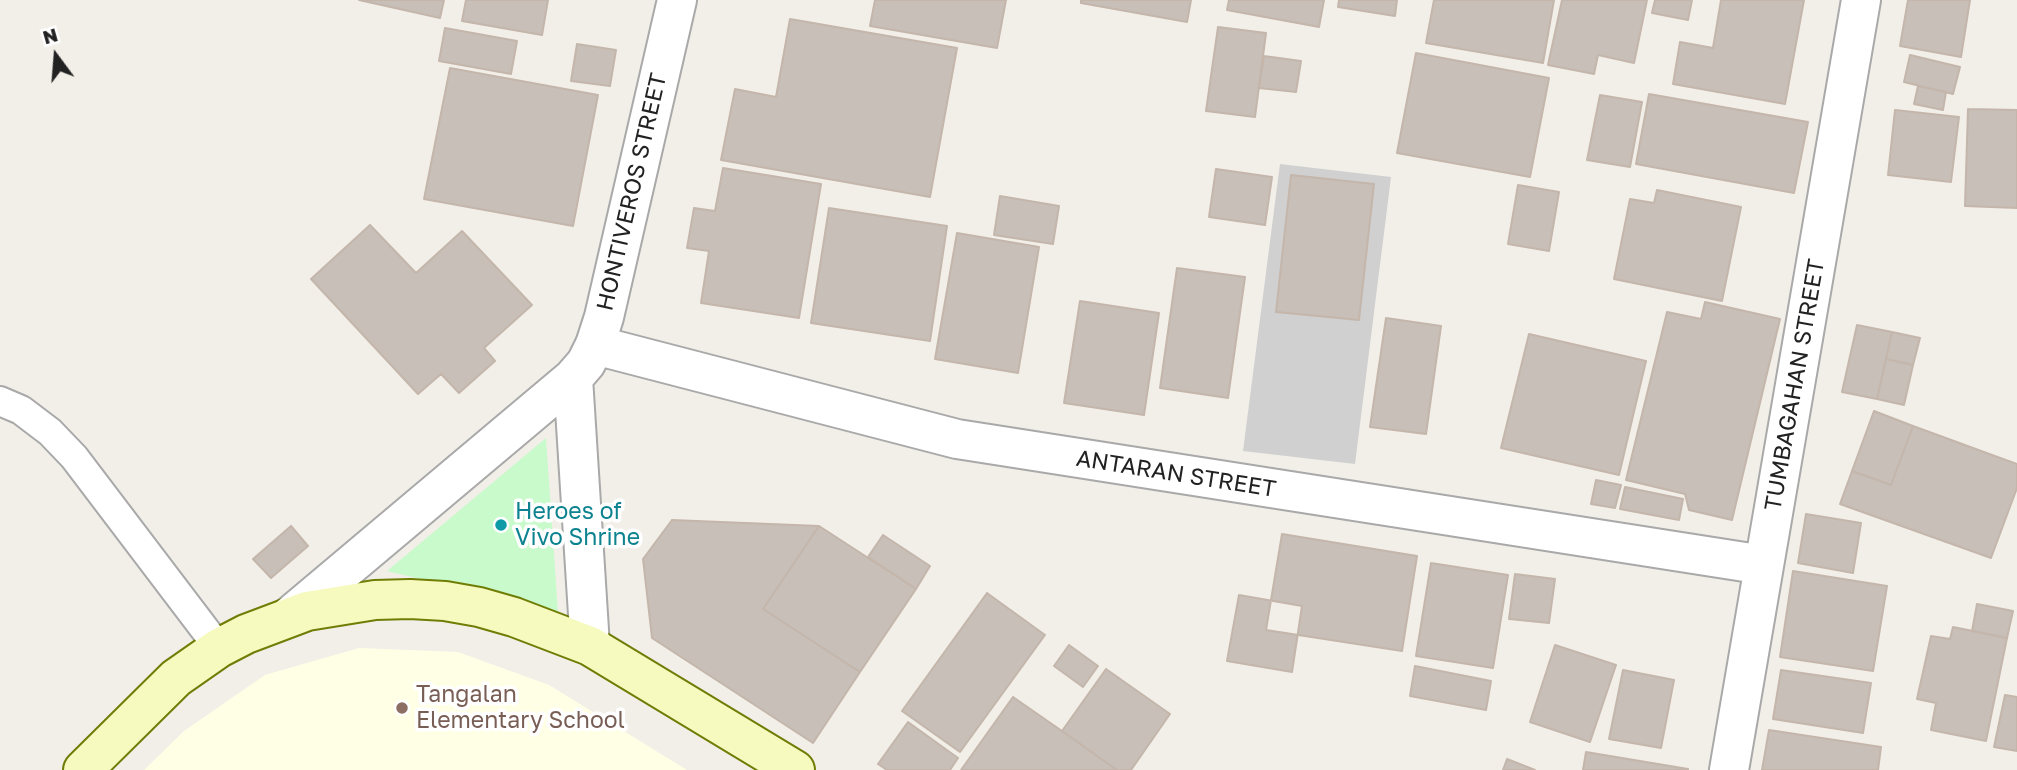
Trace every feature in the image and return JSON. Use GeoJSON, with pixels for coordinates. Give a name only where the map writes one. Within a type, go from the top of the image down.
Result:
{"type":"FeatureCollection","features":[{"type":"Feature","properties":{"kind":"main road"},"geometry":{"type":"LineString","coordinates":[[83,770],[176,678],[219,648],[290,616],[340,604],[374,600],[445,601],[514,617],[590,646],[795,770]]}},
{"type":"Feature","properties":{"kind":"street","name":"HONTIVEROS STREET"},"geometry":{"type":"LineString","coordinates":[[290,616],[573,377],[586,363],[595,345],[677,0]]}},
{"type":"Feature","properties":{"kind":"street","name":"TUMBAGAHAN STREET"},"geometry":{"type":"LineString","coordinates":[[1729,770],[1861,0]]}},
{"type":"Feature","properties":{"kind":"street","name":"ANTARAN STREET"},"geometry":{"type":"LineString","coordinates":[[595,345],[957,439],[1764,565]]}},
{"type":"Feature","properties":{"kind":"street"},"geometry":{"type":"LineString","coordinates":[[573,377],[590,646]]}},
{"type":"Feature","properties":{"kind":"lane"},"geometry":{"type":"LineString","coordinates":[[0,401],[22,410],[50,432],[74,457],[219,648]]}},
{"type":"Feature","properties":{"kind":"shaded area"},"geometry":{"type":"Polygon","coordinates":[[[1280,164],[1391,177],[1355,464],[1243,451],[1280,164]]]}},
{"type":"Feature","properties":{"kind":"shaded area","name":"Tangalan Elementary School"},"geometry":{"type":"Polygon","coordinates":[[[359,648],[458,652],[549,685],[687,770],[144,770],[184,731],[265,675],[359,648]]]}},
{"type":"Feature","properties":{"kind":"green space"},"geometry":{"type":"Polygon","coordinates":[[[546,438],[558,612],[387,571],[546,438]]]}},
{"type":"Feature","properties":{"kind":"building"},"geometry":{"type":"Polygon","coordinates":[[[359,0],[444,0],[440,18],[359,0]]]}},
{"type":"Feature","properties":{"kind":"building"},"geometry":{"type":"Polygon","coordinates":[[[466,0],[548,0],[542,35],[462,21],[466,0]]]}},
{"type":"Feature","properties":{"kind":"building"},"geometry":{"type":"Polygon","coordinates":[[[875,0],[1006,0],[997,48],[870,26],[875,0]]]}},
{"type":"Feature","properties":{"kind":"building"},"geometry":{"type":"Polygon","coordinates":[[[1081,0],[1191,0],[1187,22],[1081,3],[1081,0]]]}},
{"type":"Feature","properties":{"kind":"building"},"geometry":{"type":"Polygon","coordinates":[[[1229,0],[1324,0],[1319,27],[1227,10],[1229,0]]]}},
{"type":"Feature","properties":{"kind":"building"},"geometry":{"type":"Polygon","coordinates":[[[1339,0],[1397,0],[1395,16],[1338,7],[1339,0]]]}},
{"type":"Feature","properties":{"kind":"building"},"geometry":{"type":"Polygon","coordinates":[[[1434,0],[1554,0],[1543,63],[1426,43],[1434,0]]]}},
{"type":"Feature","properties":{"kind":"building"},"geometry":{"type":"Polygon","coordinates":[[[1562,0],[1647,0],[1634,63],[1598,55],[1594,74],[1548,65],[1562,0]]]}},
{"type":"Feature","properties":{"kind":"building"},"geometry":{"type":"Polygon","coordinates":[[[1655,0],[1692,0],[1688,20],[1652,13],[1655,0]]]}},
{"type":"Feature","properties":{"kind":"building"},"geometry":{"type":"Polygon","coordinates":[[[1721,0],[1804,0],[1785,104],[1673,84],[1680,42],[1713,48],[1721,0]]]}},
{"type":"Feature","properties":{"kind":"building"},"geometry":{"type":"Polygon","coordinates":[[[1908,0],[1970,0],[1961,57],[1900,46],[1908,0]]]}},
{"type":"Feature","properties":{"kind":"building"},"geometry":{"type":"Polygon","coordinates":[[[790,19],[957,48],[930,197],[721,160],[735,89],[776,97],[790,19]]]}},
{"type":"Feature","properties":{"kind":"building"},"geometry":{"type":"Polygon","coordinates":[[[1218,27],[1266,33],[1255,117],[1206,111],[1218,27]]]}},
{"type":"Feature","properties":{"kind":"building"},"geometry":{"type":"Polygon","coordinates":[[[445,28],[517,41],[511,74],[439,61],[445,28]]]}},
{"type":"Feature","properties":{"kind":"building"},"geometry":{"type":"Polygon","coordinates":[[[577,44],[616,50],[610,86],[571,81],[577,44]]]}},
{"type":"Feature","properties":{"kind":"building"},"geometry":{"type":"Polygon","coordinates":[[[1416,53],[1549,78],[1530,177],[1397,153],[1416,53]]]}},
{"type":"Feature","properties":{"kind":"building"},"geometry":{"type":"Polygon","coordinates":[[[1910,55],[1960,67],[1953,94],[1904,82],[1910,55]]]}},
{"type":"Feature","properties":{"kind":"building"},"geometry":{"type":"Polygon","coordinates":[[[1264,56],[1301,61],[1296,92],[1259,88],[1264,56]]]}},
{"type":"Feature","properties":{"kind":"building"},"geometry":{"type":"Polygon","coordinates":[[[450,68],[598,95],[573,226],[424,199],[450,68]]]}},
{"type":"Feature","properties":{"kind":"building"},"geometry":{"type":"Polygon","coordinates":[[[1918,86],[1946,92],[1943,110],[1914,104],[1918,86]]]}},
{"type":"Feature","properties":{"kind":"building"},"geometry":{"type":"Polygon","coordinates":[[[1649,94],[1808,122],[1794,193],[1636,164],[1649,94]]]}},
{"type":"Feature","properties":{"kind":"building"},"geometry":{"type":"Polygon","coordinates":[[[1600,95],[1642,102],[1630,167],[1587,160],[1600,95]]]}},
{"type":"Feature","properties":{"kind":"building"},"geometry":{"type":"Polygon","coordinates":[[[1968,109],[2017,110],[2017,208],[1965,206],[1968,109]]]}},
{"type":"Feature","properties":{"kind":"building"},"geometry":{"type":"Polygon","coordinates":[[[1895,110],[1959,117],[1951,182],[1888,175],[1895,110]]]}},
{"type":"Feature","properties":{"kind":"building"},"geometry":{"type":"Polygon","coordinates":[[[723,168],[821,184],[799,318],[701,303],[709,251],[687,248],[694,208],[715,211],[723,168]]]}},
{"type":"Feature","properties":{"kind":"building"},"geometry":{"type":"Polygon","coordinates":[[[1216,169],[1272,177],[1265,225],[1209,217],[1216,169]]]}},
{"type":"Feature","properties":{"kind":"building"},"geometry":{"type":"Polygon","coordinates":[[[1291,175],[1374,184],[1359,320],[1276,312],[1291,175]]]}},
{"type":"Feature","properties":{"kind":"building"},"geometry":{"type":"Polygon","coordinates":[[[1518,185],[1559,192],[1549,251],[1508,244],[1518,185]]]}},
{"type":"Feature","properties":{"kind":"building"},"geometry":{"type":"Polygon","coordinates":[[[1657,190],[1741,207],[1722,301],[1614,279],[1630,199],[1654,203],[1657,190]]]}},
{"type":"Feature","properties":{"kind":"building"},"geometry":{"type":"Polygon","coordinates":[[[1000,196],[1059,206],[1053,244],[994,235],[1000,196]]]}},
{"type":"Feature","properties":{"kind":"building"},"geometry":{"type":"Polygon","coordinates":[[[829,208],[947,226],[930,341],[811,323],[829,208]]]}},
{"type":"Feature","properties":{"kind":"building"},"geometry":{"type":"Polygon","coordinates":[[[370,225],[416,273],[462,231],[532,305],[484,348],[495,361],[459,393],[441,374],[418,394],[311,279],[370,225]]]}},
{"type":"Feature","properties":{"kind":"building"},"geometry":{"type":"Polygon","coordinates":[[[957,233],[1039,247],[1018,373],[935,359],[957,233]]]}},
{"type":"Feature","properties":{"kind":"building"},"geometry":{"type":"Polygon","coordinates":[[[1177,268],[1245,277],[1228,398],[1160,388],[1177,268]]]}},
{"type":"Feature","properties":{"kind":"building"},"geometry":{"type":"Polygon","coordinates":[[[1080,301],[1159,313],[1144,415],[1064,403],[1080,301]]]}},
{"type":"Feature","properties":{"kind":"building"},"geometry":{"type":"Polygon","coordinates":[[[1705,302],[1780,319],[1732,520],[1689,510],[1685,494],[1626,480],[1667,312],[1701,319],[1705,302]]]}},
{"type":"Feature","properties":{"kind":"building"},"geometry":{"type":"Polygon","coordinates":[[[1386,318],[1441,326],[1426,434],[1370,427],[1386,318]]]}},
{"type":"Feature","properties":{"kind":"building"},"geometry":{"type":"Polygon","coordinates":[[[1857,325],[1892,332],[1877,399],[1842,392],[1857,325]]]}},
{"type":"Feature","properties":{"kind":"building"},"geometry":{"type":"Polygon","coordinates":[[[1892,332],[1920,338],[1913,365],[1886,359],[1892,332]]]}},
{"type":"Feature","properties":{"kind":"building"},"geometry":{"type":"Polygon","coordinates":[[[1529,334],[1646,361],[1619,475],[1501,448],[1529,334]]]}},
{"type":"Feature","properties":{"kind":"building"},"geometry":{"type":"Polygon","coordinates":[[[1886,359],[1913,365],[1904,405],[1877,399],[1886,359]]]}},
{"type":"Feature","properties":{"kind":"building"},"geometry":{"type":"Polygon","coordinates":[[[1874,411],[1913,426],[1891,485],[1852,471],[1874,411]]]}},
{"type":"Feature","properties":{"kind":"building"},"geometry":{"type":"Polygon","coordinates":[[[1913,426],[2017,464],[2017,488],[1991,558],[1840,504],[1852,471],[1891,485],[1913,426]]]}},
{"type":"Feature","properties":{"kind":"building"},"geometry":{"type":"Polygon","coordinates":[[[1596,480],[1621,485],[1615,508],[1591,504],[1596,480]]]}},
{"type":"Feature","properties":{"kind":"building"},"geometry":{"type":"Polygon","coordinates":[[[1625,487],[1683,499],[1679,520],[1620,509],[1625,487]]]}},
{"type":"Feature","properties":{"kind":"building"},"geometry":{"type":"Polygon","coordinates":[[[1806,514],[1861,523],[1853,573],[1798,563],[1806,514]]]}},
{"type":"Feature","properties":{"kind":"building"},"geometry":{"type":"Polygon","coordinates":[[[672,520],[819,526],[763,609],[860,672],[813,743],[652,638],[643,559],[672,520]]]}},
{"type":"Feature","properties":{"kind":"building"},"geometry":{"type":"Polygon","coordinates":[[[291,526],[308,546],[271,578],[253,559],[291,526]]]}},
{"type":"Feature","properties":{"kind":"building"},"geometry":{"type":"Polygon","coordinates":[[[819,526],[916,589],[860,672],[763,609],[819,526]]]}},
{"type":"Feature","properties":{"kind":"building"},"geometry":{"type":"Polygon","coordinates":[[[1282,534],[1417,556],[1402,651],[1266,630],[1282,534]]]}},
{"type":"Feature","properties":{"kind":"building"},"geometry":{"type":"Polygon","coordinates":[[[883,535],[930,566],[916,589],[868,557],[883,535]]]}},
{"type":"Feature","properties":{"kind":"building"},"geometry":{"type":"Polygon","coordinates":[[[1431,563],[1508,575],[1493,668],[1416,656],[1431,563]]]}},
{"type":"Feature","properties":{"kind":"building"},"geometry":{"type":"Polygon","coordinates":[[[1793,571],[1887,586],[1873,671],[1780,657],[1793,571]]]}},
{"type":"Feature","properties":{"kind":"building"},"geometry":{"type":"Polygon","coordinates":[[[1515,574],[1555,579],[1549,623],[1509,619],[1515,574]]]}},
{"type":"Feature","properties":{"kind":"building"},"geometry":{"type":"Polygon","coordinates":[[[987,593],[1045,635],[960,752],[902,711],[987,593]]]}},
{"type":"Feature","properties":{"kind":"building"},"geometry":{"type":"Polygon","coordinates":[[[1239,595],[1302,606],[1292,672],[1227,661],[1239,595]]]}},
{"type":"Feature","properties":{"kind":"building"},"geometry":{"type":"Polygon","coordinates":[[[1977,604],[2013,611],[2007,638],[1972,631],[1977,604]]]}},
{"type":"Feature","properties":{"kind":"building"},"geometry":{"type":"Polygon","coordinates":[[[1953,627],[2007,638],[1986,741],[1931,730],[1936,703],[1917,699],[1931,636],[1950,639],[1953,627]]]}},
{"type":"Feature","properties":{"kind":"building"},"geometry":{"type":"Polygon","coordinates":[[[1069,645],[1098,666],[1083,687],[1054,666],[1069,645]]]}},
{"type":"Feature","properties":{"kind":"building"},"geometry":{"type":"Polygon","coordinates":[[[1555,645],[1616,665],[1590,742],[1530,722],[1555,645]]]}},
{"type":"Feature","properties":{"kind":"building"},"geometry":{"type":"Polygon","coordinates":[[[1415,666],[1491,681],[1486,710],[1410,696],[1415,666]]]}},
{"type":"Feature","properties":{"kind":"building"},"geometry":{"type":"Polygon","coordinates":[[[1106,669],[1170,714],[1131,770],[1117,770],[1062,731],[1106,669]]]}},
{"type":"Feature","properties":{"kind":"building"},"geometry":{"type":"Polygon","coordinates":[[[1623,670],[1674,680],[1661,748],[1609,739],[1623,670]]]}},
{"type":"Feature","properties":{"kind":"building"},"geometry":{"type":"Polygon","coordinates":[[[1781,670],[1871,683],[1863,733],[1773,719],[1781,670]]]}},
{"type":"Feature","properties":{"kind":"building"},"geometry":{"type":"Polygon","coordinates":[[[2005,695],[2017,697],[2017,751],[1994,747],[2005,695]]]}},
{"type":"Feature","properties":{"kind":"building"},"geometry":{"type":"Polygon","coordinates":[[[1013,697],[1062,731],[1117,770],[961,770],[1013,697]]]}},
{"type":"Feature","properties":{"kind":"building"},"geometry":{"type":"Polygon","coordinates":[[[908,722],[958,758],[950,770],[887,770],[878,764],[908,722]]]}},
{"type":"Feature","properties":{"kind":"building"},"geometry":{"type":"Polygon","coordinates":[[[1769,730],[1881,747],[1878,770],[1762,770],[1769,730]]]}},
{"type":"Feature","properties":{"kind":"building"},"geometry":{"type":"Polygon","coordinates":[[[1586,752],[1688,769],[1688,770],[1583,770],[1586,752]]]}},
{"type":"Feature","properties":{"kind":"building"},"geometry":{"type":"Polygon","coordinates":[[[1507,759],[1535,770],[1503,770],[1507,759]]]}},
{"type":"Feature","properties":{"kind":"place","name":"Heroes of Vivo Shrine"},"geometry":{"type":"Point","coordinates":[501,525]}},
{"type":"Feature","properties":{"kind":"place","name":"Tangalan Elementary School"},"geometry":{"type":"Point","coordinates":[402,708]}}]}
